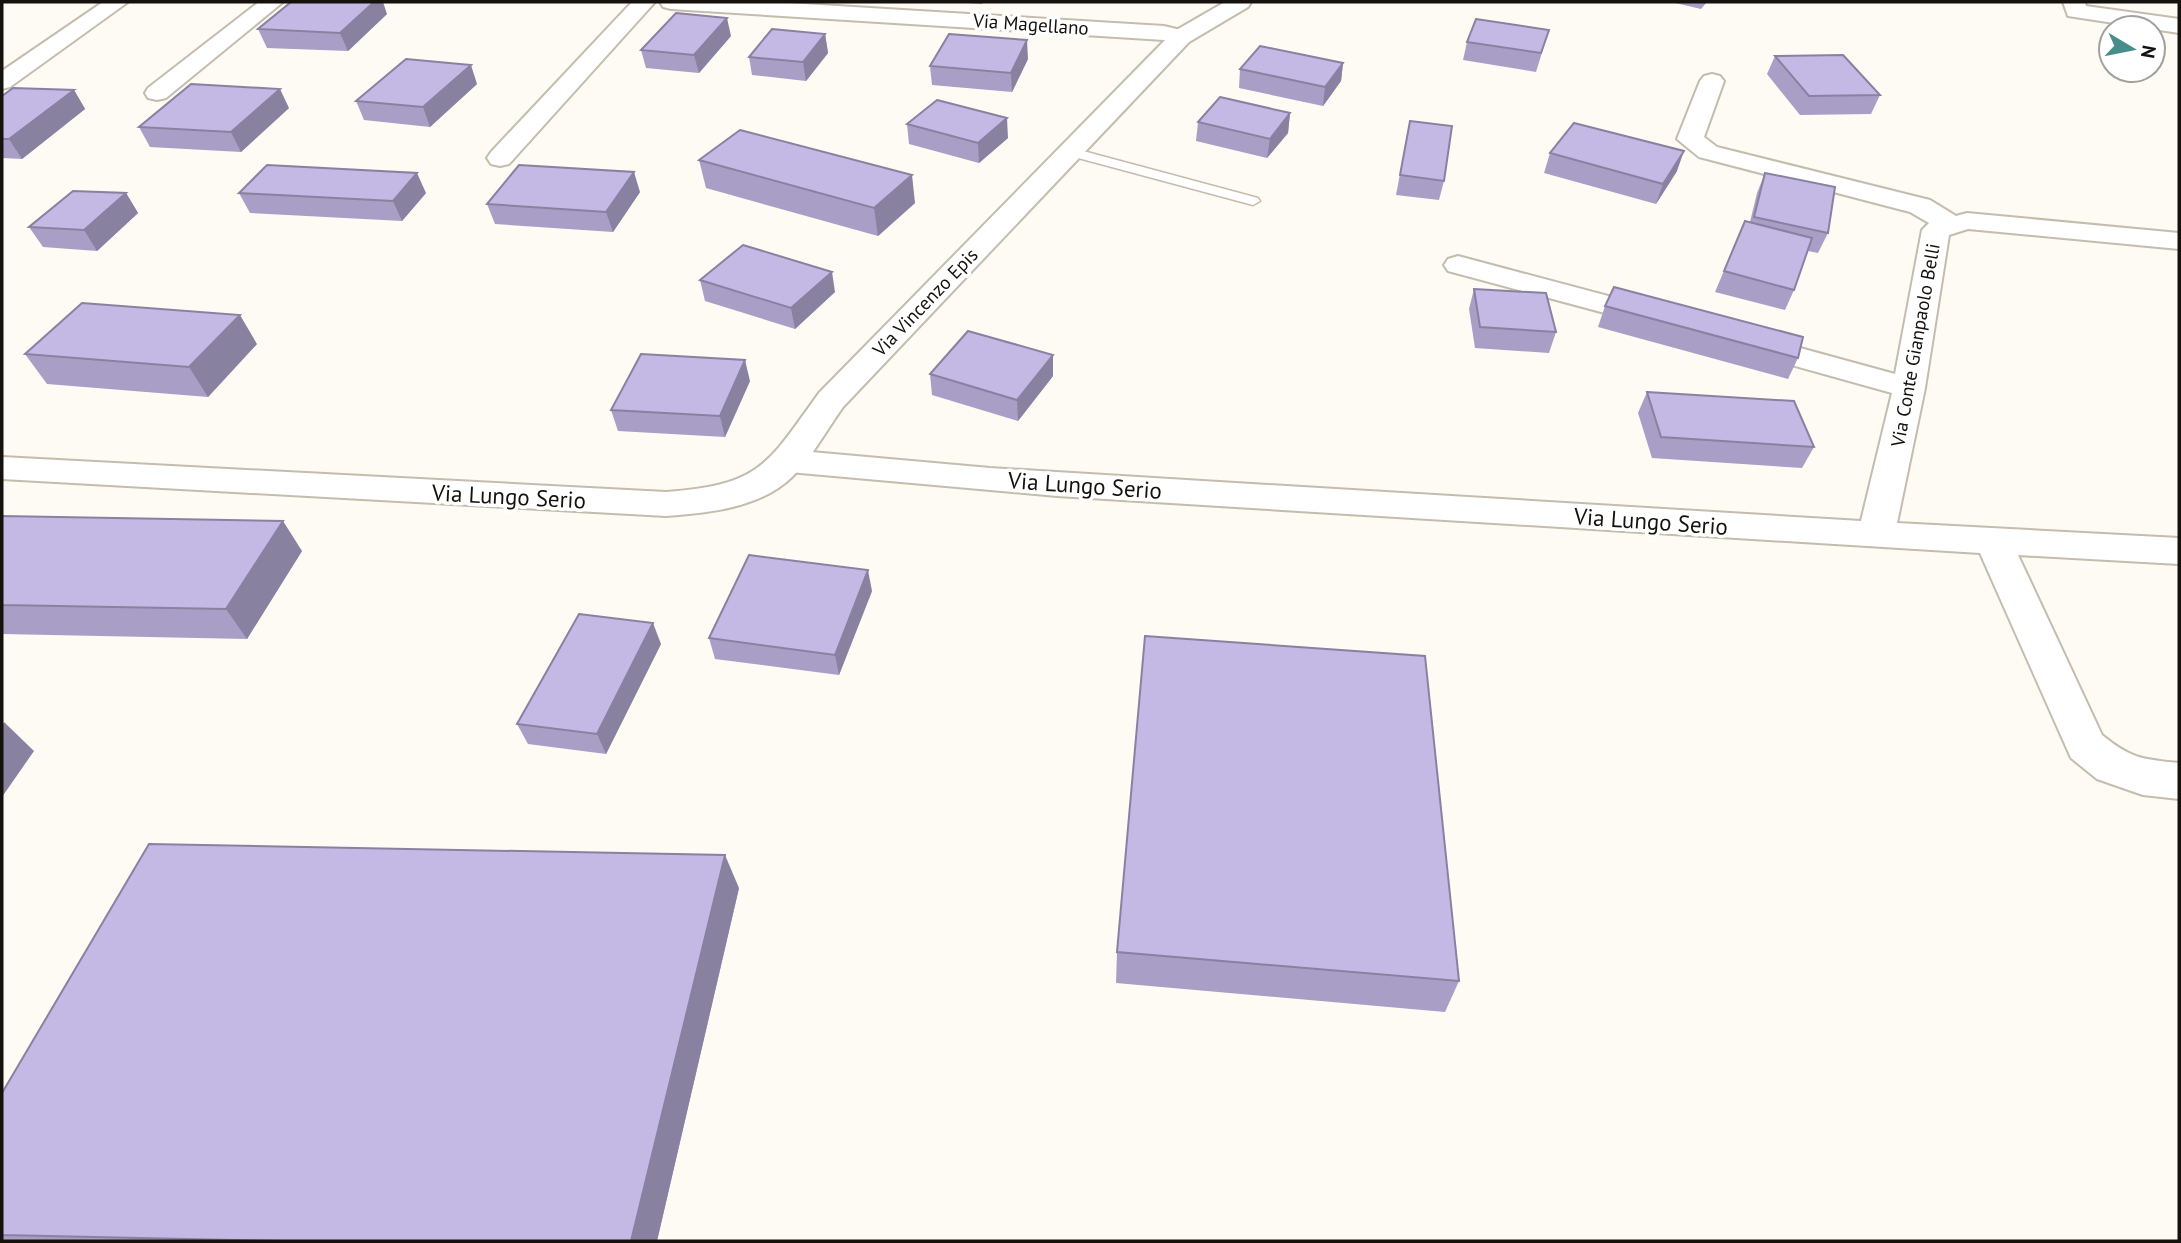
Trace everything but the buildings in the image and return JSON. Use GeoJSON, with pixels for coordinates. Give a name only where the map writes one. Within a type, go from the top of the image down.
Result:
{"type":"FeatureCollection","features":[{"type":"Feature","properties":{"kind":"street"},"geometry":{"type":"LineString","coordinates":[[2,82],[117,2]]}},
{"type":"Feature","properties":{"kind":"street"},"geometry":{"type":"LineString","coordinates":[[157,93],[272,2]]}},
{"type":"Feature","properties":{"kind":"street"},"geometry":{"type":"LineString","coordinates":[[500,158],[644,2]]}},
{"type":"Feature","properties":{"kind":"street","name":"Via Magellano"},"geometry":{"type":"LineString","coordinates":[[671,2],[838,7],[1164,33],[1181,37]]}},
{"type":"Feature","properties":{"kind":"street","name":"Via Vincenzo Epis"},"geometry":{"type":"LineString","coordinates":[[789,461],[831,400],[1181,37],[1240,2]]}},
{"type":"Feature","properties":{"kind":"street"},"geometry":{"type":"LineString","coordinates":[[2074,2],[2076,11],[2179,26]]}},
{"type":"Feature","properties":{"kind":"street"},"geometry":{"type":"LineString","coordinates":[[1712,81],[1690,139],[1708,152],[1920,206],[1952,225]]}},
{"type":"Feature","properties":{"kind":"street","name":"Via Conte Gianpaolo Belli"},"geometry":{"type":"LineString","coordinates":[[1877,535],[1909,387],[1936,230],[1966,220],[2179,241]]}},
{"type":"Feature","properties":{"kind":"street"},"geometry":{"type":"LineString","coordinates":[[1458,264],[1686,326]]}},
{"type":"Feature","properties":{"kind":"street"},"geometry":{"type":"LineString","coordinates":[[1726,337],[1909,387]]}},
{"type":"Feature","properties":{"kind":"street","name":"Via Lungo Serio"},"geometry":{"type":"LineString","coordinates":[[2,468],[666,504],[724,499],[764,480],[789,461],[873,471],[1877,535],[2179,551]]}},
{"type":"Feature","properties":{"kind":"street"},"geometry":{"type":"LineString","coordinates":[[1993,541],[2086,746],[2112,767],[2143,777],[2179,781]]}},
{"type":"Feature","properties":{"kind":"lane"},"geometry":{"type":"LineString","coordinates":[[1072,152],[1253,201]]}}]}
